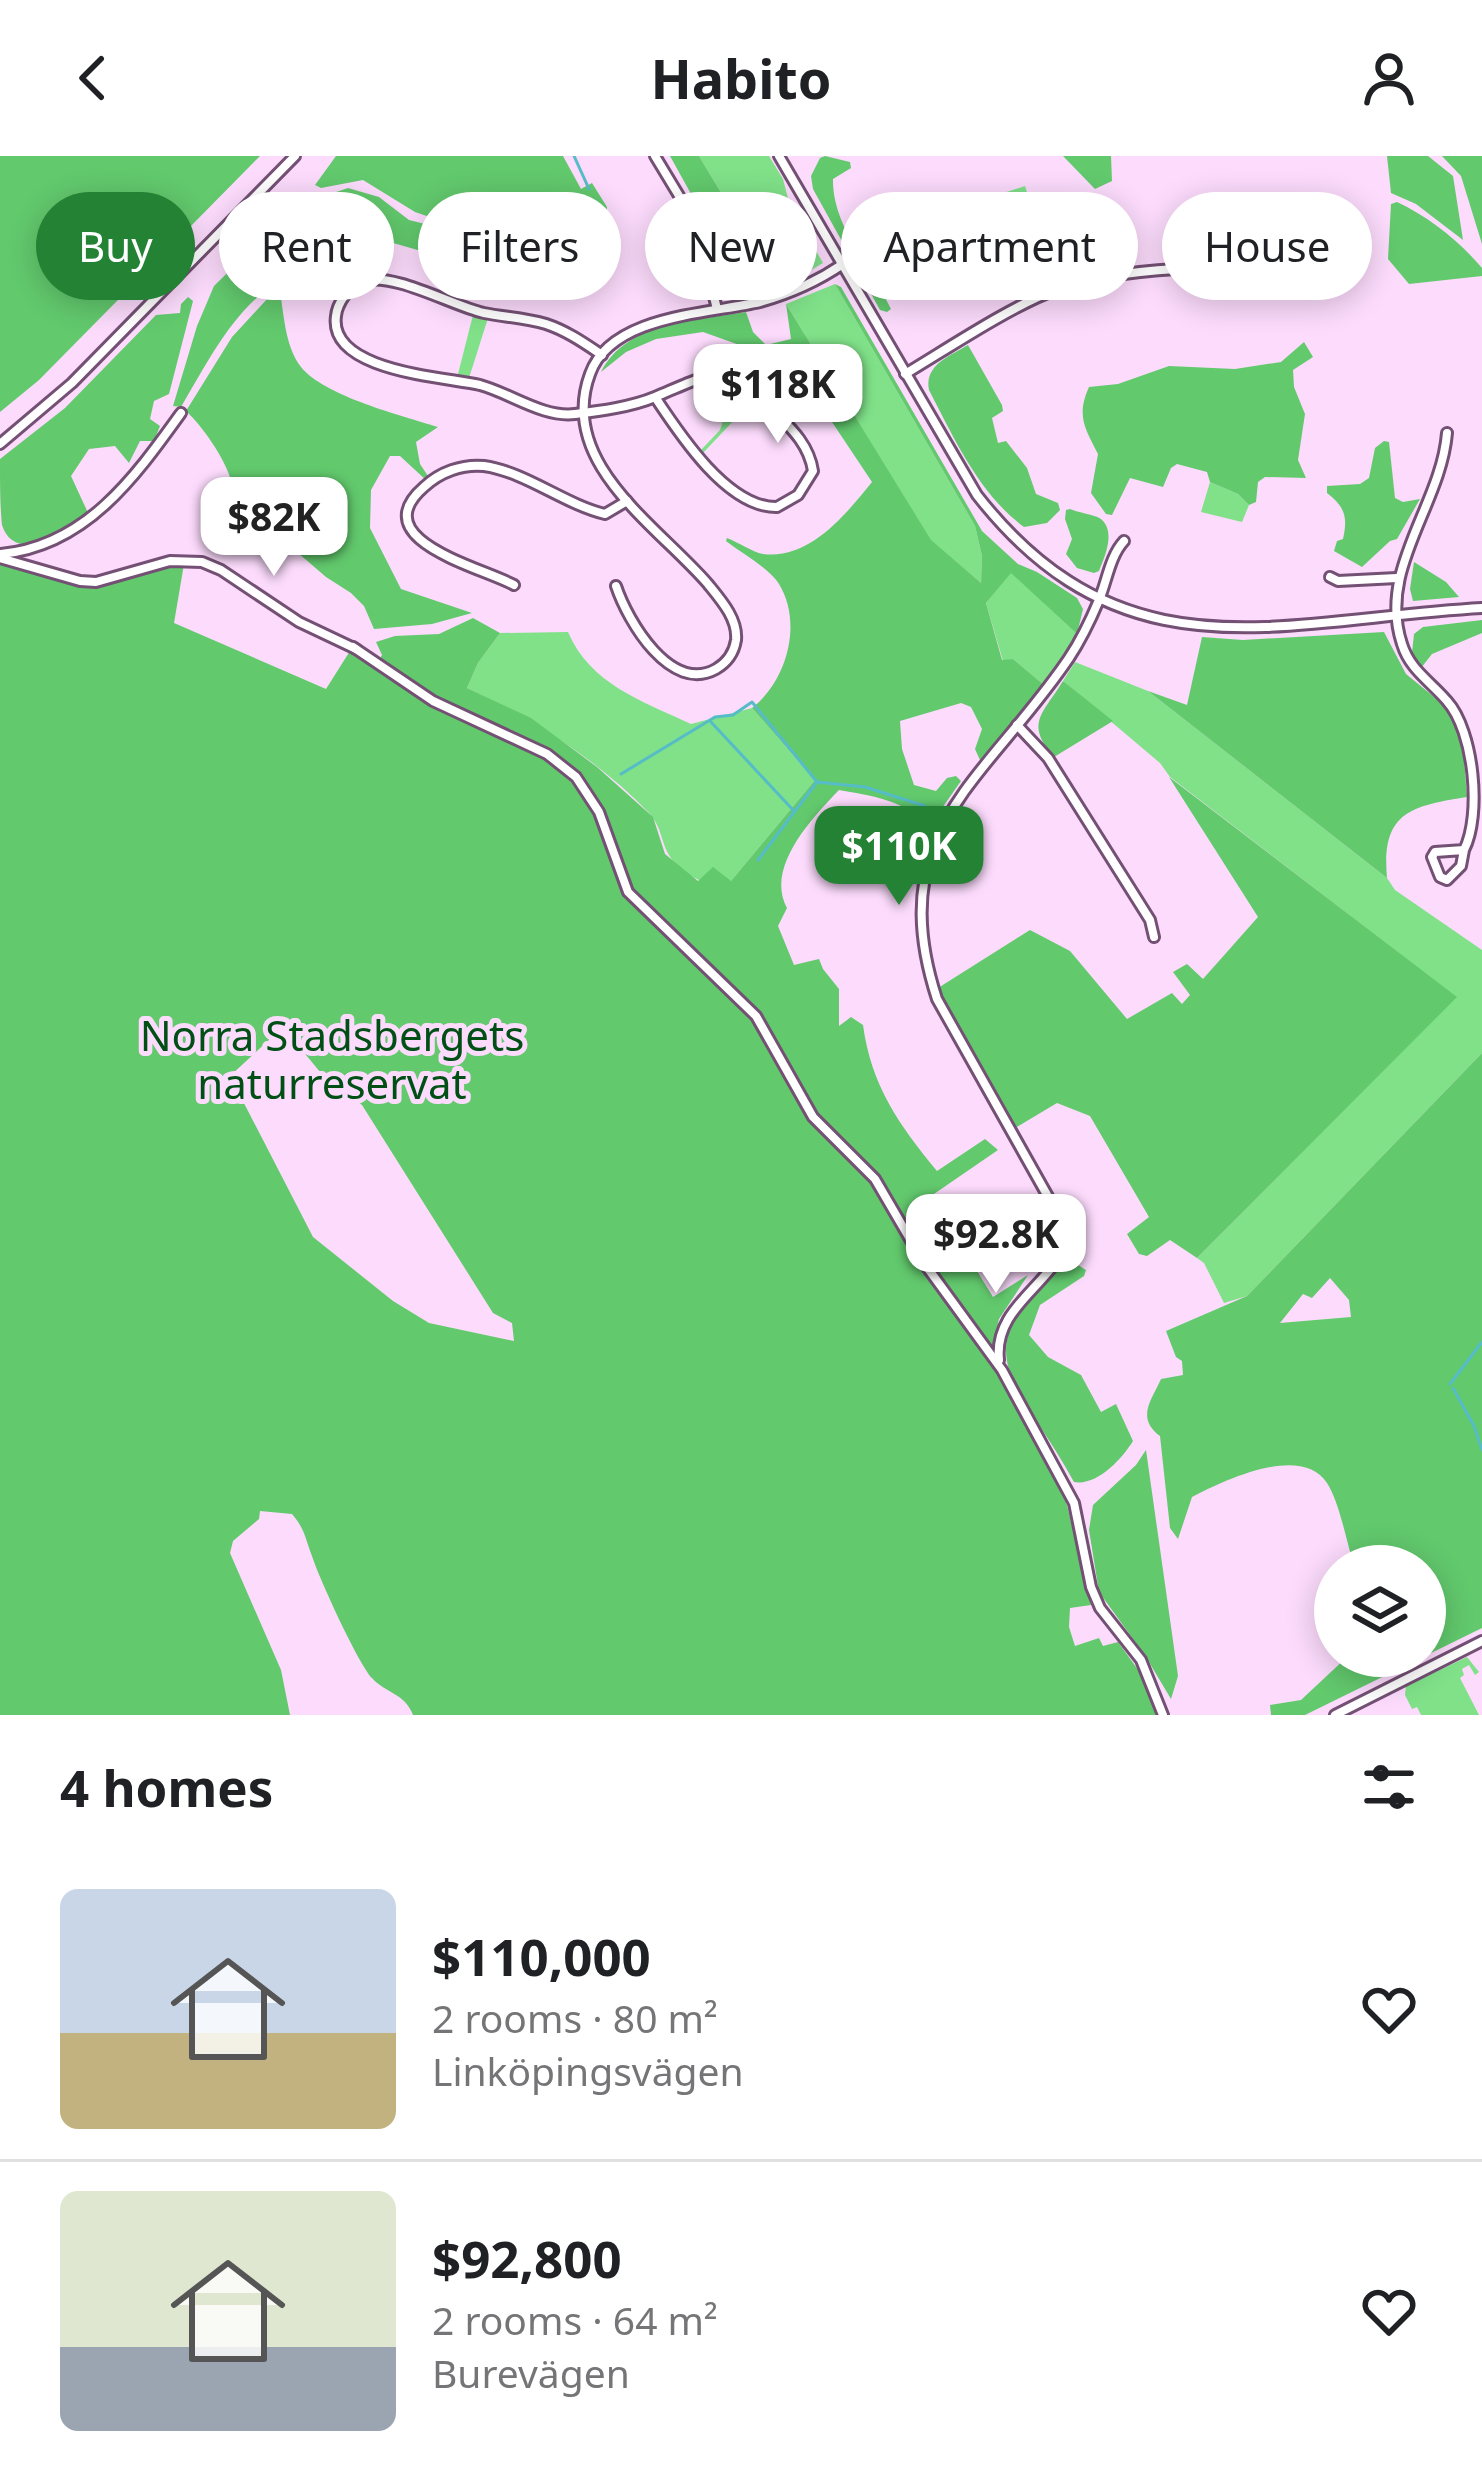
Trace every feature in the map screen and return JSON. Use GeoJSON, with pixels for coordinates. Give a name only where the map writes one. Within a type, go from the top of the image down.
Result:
{"type":"FeatureCollection","features":[{"type":"Feature","properties":{"kind":"street"},"geometry":{"type":"LineString","coordinates":[[0,444],[72,382],[295,156]]}},
{"type":"Feature","properties":{"kind":"street"},"geometry":{"type":"LineString","coordinates":[[655,156],[696,224],[717,309]]}},
{"type":"Feature","properties":{"kind":"street"},"geometry":{"type":"LineString","coordinates":[[782,156],[841,260]]}},
{"type":"Feature","properties":{"kind":"street"},"geometry":{"type":"LineString","coordinates":[[616,586],[642,633],[678,671],[699,675],[730,658],[736,629],[724,603],[627,501],[594,454],[583,412],[592,368],[624,337],[648,325],[777,297],[841,265]]}},
{"type":"Feature","properties":{"kind":"street"},"geometry":{"type":"LineString","coordinates":[[905,374],[1037,298],[1078,284],[1162,272]]}},
{"type":"Feature","properties":{"kind":"street"},"geometry":{"type":"LineString","coordinates":[[602,355],[546,324],[484,313],[401,285],[358,282],[335,315],[346,343],[380,365],[478,385],[550,411],[583,412],[656,397],[699,376],[738,380],[803,442],[813,471],[806,485],[777,507],[746,501],[699,455],[656,397]]}},
{"type":"Feature","properties":{"kind":"street"},"geometry":{"type":"LineString","coordinates":[[863,300],[977,495],[1004,530],[1041,562],[1100,598],[1190,626],[1238,630],[1482,608]]}},
{"type":"Feature","properties":{"kind":"street"},"geometry":{"type":"LineString","coordinates":[[0,556],[44,547],[80,526],[123,488],[181,412]]}},
{"type":"Feature","properties":{"kind":"street"},"geometry":{"type":"LineString","coordinates":[[1447,433],[1426,514],[1397,578],[1398,617],[1406,656],[1446,700],[1467,739],[1473,806],[1468,842],[1456,873],[1447,880],[1440,877],[1432,857],[1435,852],[1464,850]]}},
{"type":"Feature","properties":{"kind":"street"},"geometry":{"type":"LineString","coordinates":[[514,585],[424,546],[411,534],[407,521],[417,492],[455,469],[487,466],[605,514],[627,501]]}},
{"type":"Feature","properties":{"kind":"street"},"geometry":{"type":"LineString","coordinates":[[1002,1370],[997,1353],[1004,1324],[1065,1251],[1069,1234],[937,1000],[924,961],[920,916],[925,872],[951,806],[1072,654],[1124,541]]}},
{"type":"Feature","properties":{"kind":"street"},"geometry":{"type":"LineString","coordinates":[[0,556],[96,582],[170,561],[213,565],[298,622],[353,647],[433,700],[526,743],[576,777],[599,812],[628,892],[756,1016],[813,1117],[874,1179],[924,1263],[1002,1370],[1072,1497],[1100,1608],[1141,1660],[1163,1715]]}},
{"type":"Feature","properties":{"kind":"street"},"geometry":{"type":"LineString","coordinates":[[1330,577],[1339,581],[1397,578]]}},
{"type":"Feature","properties":{"kind":"street"},"geometry":{"type":"LineString","coordinates":[[1017,724],[1048,758],[1150,920],[1154,937]]}},
{"type":"Feature","properties":{"kind":"street"},"geometry":{"type":"LineString","coordinates":[[1335,1715],[1482,1641]]}},
{"type":"Feature","properties":{"kind":"green space"},"geometry":{"type":"Polygon","coordinates":[[[0,156],[260,156],[224,192],[219,192],[195,222],[195,192],[36,192],[36,300],[118,300],[39,380],[0,412],[0,156]]]}},
{"type":"Feature","properties":{"kind":"green space"},"geometry":{"type":"Polygon","coordinates":[[[336,156],[563,156],[581,189],[592,183],[598,192],[418,192],[418,213],[394,199],[394,192],[382,192],[363,180],[321,188],[315,185],[336,156]]]}},
{"type":"Feature","properties":{"kind":"green space"},"geometry":{"type":"Polygon","coordinates":[[[670,156],[699,156],[721,192],[690,192],[670,156]]]}},
{"type":"Feature","properties":{"kind":"green space"},"geometry":{"type":"Polygon","coordinates":[[[699,156],[769,156],[786,192],[721,192],[699,156]]]}},
{"type":"Feature","properties":{"kind":"green space"},"geometry":{"type":"Polygon","coordinates":[[[1063,156],[1111,156],[1112,181],[1095,189],[1063,156]]]}},
{"type":"Feature","properties":{"kind":"green space"},"geometry":{"type":"Polygon","coordinates":[[[1387,156],[1428,156],[1453,176],[1463,240],[1416,204],[1391,193],[1387,156]]]}},
{"type":"Feature","properties":{"kind":"green space"},"geometry":{"type":"Polygon","coordinates":[[[1442,156],[1482,156],[1482,244],[1461,176],[1442,156]]]}},
{"type":"Feature","properties":{"kind":"green space"},"geometry":{"type":"Polygon","coordinates":[[[820,158],[850,162],[851,168],[833,179],[841,240],[813,189],[811,176],[820,158]]]}},
{"type":"Feature","properties":{"kind":"green space"},"geometry":{"type":"Polygon","coordinates":[[[1397,202],[1453,239],[1482,268],[1482,276],[1409,284],[1388,259],[1391,204],[1397,202]]]}},
{"type":"Feature","properties":{"kind":"green space"},"geometry":{"type":"Polygon","coordinates":[[[394,208],[418,222],[418,250],[394,243],[394,208]]]}},
{"type":"Feature","properties":{"kind":"green space"},"geometry":{"type":"Polygon","coordinates":[[[219,281],[219,300],[255,300],[222,338],[181,407],[173,406],[197,326],[219,281]]]}},
{"type":"Feature","properties":{"kind":"green space"},"geometry":{"type":"Polygon","coordinates":[[[835,284],[975,526],[982,556],[981,583],[931,541],[786,304],[817,300],[817,291],[835,284]]]}},
{"type":"Feature","properties":{"kind":"green space"},"geometry":{"type":"Polygon","coordinates":[[[266,300],[281,300],[291,349],[312,377],[365,404],[438,427],[416,442],[427,481],[400,456],[390,456],[371,490],[370,528],[401,589],[472,613],[432,624],[374,629],[364,606],[351,593],[262,522],[243,519],[223,462],[186,411],[232,337],[266,300]]]}},
{"type":"Feature","properties":{"kind":"green space","name":"Norra Stadsbergets naturreservat"},"geometry":{"type":"Polygon","coordinates":[[[844,300],[849,300],[982,531],[1018,564],[1077,598],[1083,609],[1077,634],[1011,573],[986,603],[1002,660],[1013,659],[1044,685],[980,760],[975,749],[982,729],[971,707],[961,703],[900,721],[902,749],[914,785],[936,791],[947,778],[956,776],[961,781],[928,828],[900,805],[839,790],[804,830],[786,861],[782,893],[787,908],[778,926],[794,965],[819,959],[839,989],[839,1026],[851,1017],[863,1025],[873,1067],[889,1103],[937,1171],[985,1139],[998,1150],[931,1196],[993,1297],[1028,1275],[999,1319],[992,1348],[997,1372],[1064,1493],[1091,1605],[1070,1608],[1069,1627],[1075,1646],[1099,1638],[1103,1646],[1118,1642],[1147,1682],[1157,1715],[413,1715],[405,1702],[366,1669],[296,1519],[292,1514],[260,1511],[259,1519],[233,1541],[230,1553],[281,1670],[290,1715],[0,1715],[0,563],[80,587],[184,564],[174,623],[326,689],[350,651],[375,667],[382,655],[376,642],[439,634],[473,618],[500,633],[467,688],[531,718],[597,767],[653,817],[665,854],[698,881],[713,867],[731,881],[815,780],[752,708],[774,683],[788,650],[786,599],[774,578],[727,538],[763,554],[796,550],[825,532],[872,482],[810,389],[787,368],[745,347],[703,332],[656,339],[626,352],[601,372],[613,355],[628,342],[665,326],[746,312],[753,332],[766,345],[791,339],[786,304],[931,540],[981,583],[982,556],[975,526],[844,300]],[[283,1027],[230,1076],[313,1237],[393,1301],[429,1323],[514,1341],[512,1323],[493,1313],[362,1105],[325,1078],[283,1027]]]}},
{"type":"Feature","properties":{"kind":"green space"},"geometry":{"type":"Polygon","coordinates":[[[874,300],[886,300],[891,309],[880,310],[874,300]]]}},
{"type":"Feature","properties":{"kind":"green space"},"geometry":{"type":"Polygon","coordinates":[[[193,301],[169,394],[154,401],[150,419],[160,426],[154,441],[140,441],[129,463],[115,446],[89,449],[71,476],[89,515],[42,542],[18,543],[9,537],[2,525],[0,459],[65,408],[156,315],[180,313],[181,304],[193,301]]]}},
{"type":"Feature","properties":{"kind":"green space"},"geometry":{"type":"Polygon","coordinates":[[[473,315],[488,318],[469,378],[457,378],[473,315]]]}},
{"type":"Feature","properties":{"kind":"green space"},"geometry":{"type":"Polygon","coordinates":[[[1304,342],[1313,357],[1293,370],[1305,414],[1298,460],[1306,478],[1265,477],[1258,482],[1256,502],[1249,505],[1238,494],[1210,482],[1207,472],[1177,464],[1163,487],[1130,478],[1112,515],[1106,514],[1091,493],[1098,454],[1083,414],[1089,387],[1118,384],[1169,366],[1235,369],[1281,362],[1304,342]]]}},
{"type":"Feature","properties":{"kind":"green space"},"geometry":{"type":"Polygon","coordinates":[[[968,345],[1002,405],[1003,411],[992,418],[998,443],[1006,441],[1027,468],[1036,494],[1058,503],[1060,510],[1047,523],[1024,527],[1008,514],[969,464],[929,390],[934,368],[968,345]]]}},
{"type":"Feature","properties":{"kind":"green space"},"geometry":{"type":"Polygon","coordinates":[[[734,387],[753,400],[703,453],[720,430],[734,387]]]}},
{"type":"Feature","properties":{"kind":"green space"},"geometry":{"type":"Polygon","coordinates":[[[1389,442],[1395,498],[1403,502],[1420,499],[1397,539],[1362,567],[1334,551],[1343,539],[1345,518],[1327,486],[1360,484],[1369,478],[1375,448],[1389,442]]]}},
{"type":"Feature","properties":{"kind":"green space"},"geometry":{"type":"Polygon","coordinates":[[[1210,482],[1238,494],[1249,505],[1242,522],[1201,512],[1210,482]]]}},
{"type":"Feature","properties":{"kind":"green space"},"geometry":{"type":"Polygon","coordinates":[[[1070,509],[1098,517],[1108,530],[1099,571],[1077,568],[1066,554],[1072,539],[1065,519],[1070,509]]]}},
{"type":"Feature","properties":{"kind":"green space"},"geometry":{"type":"Polygon","coordinates":[[[1414,562],[1446,582],[1459,597],[1413,601],[1414,562]]]}},
{"type":"Feature","properties":{"kind":"green space"},"geometry":{"type":"Polygon","coordinates":[[[1011,572],[1077,634],[1044,685],[1013,659],[1003,661],[986,603],[1011,572]]]}},
{"type":"Feature","properties":{"kind":"green space"},"geometry":{"type":"Polygon","coordinates":[[[1482,620],[1482,633],[1432,654],[1421,668],[1412,653],[1414,634],[1423,627],[1482,620]]]}},
{"type":"Feature","properties":{"kind":"green space"},"geometry":{"type":"Polygon","coordinates":[[[568,632],[604,678],[691,724],[752,708],[815,780],[731,881],[703,881],[682,870],[668,854],[649,813],[608,775],[540,727],[467,688],[500,633],[568,632]]]}},
{"type":"Feature","properties":{"kind":"green space"},"geometry":{"type":"Polygon","coordinates":[[[1384,632],[1406,674],[1444,705],[1455,723],[1463,745],[1467,797],[1430,804],[1404,816],[1389,839],[1387,878],[1148,691],[1187,705],[1202,637],[1243,640],[1384,632]]]}},
{"type":"Feature","properties":{"kind":"green space"},"geometry":{"type":"Polygon","coordinates":[[[1075,662],[1148,691],[1387,878],[1395,890],[1482,950],[1482,1053],[1247,1296],[1224,1303],[1197,1258],[1456,997],[1170,777],[1160,763],[1063,681],[1075,662]]]}},
{"type":"Feature","properties":{"kind":"green space"},"geometry":{"type":"Polygon","coordinates":[[[1063,681],[1113,721],[1054,757],[1039,727],[1043,711],[1063,681]]]}},
{"type":"Feature","properties":{"kind":"green space"},"geometry":{"type":"Polygon","coordinates":[[[1169,777],[1457,997],[1197,1258],[1170,1240],[1147,1256],[1139,1254],[1127,1234],[1149,1217],[1090,1116],[1057,1103],[1015,1128],[959,1035],[938,988],[1030,930],[1070,951],[1127,1019],[1172,993],[1182,1004],[1190,995],[1173,972],[1187,964],[1203,979],[1258,917],[1169,777]]]}},
{"type":"Feature","properties":{"kind":"green space"},"geometry":{"type":"Polygon","coordinates":[[[1482,1053],[1482,1628],[1446,1646],[1446,1545],[1348,1545],[1327,1483],[1315,1471],[1299,1466],[1261,1469],[1192,1497],[1178,1539],[1170,1528],[1160,1436],[1147,1416],[1161,1379],[1183,1375],[1182,1361],[1166,1331],[1247,1296],[1482,1053]],[[1330,1278],[1312,1298],[1303,1294],[1280,1323],[1351,1317],[1349,1300],[1330,1278]]]}},
{"type":"Feature","properties":{"kind":"green space"},"geometry":{"type":"Polygon","coordinates":[[[1070,1260],[1086,1270],[1084,1276],[1040,1305],[1029,1335],[1048,1357],[1081,1375],[1101,1412],[1116,1404],[1133,1441],[1108,1470],[1083,1482],[1074,1482],[1019,1393],[1006,1345],[1014,1320],[1035,1292],[1070,1260]]]}},
{"type":"Feature","properties":{"kind":"green space"},"geometry":{"type":"Polygon","coordinates":[[[1146,1450],[1178,1676],[1171,1699],[1099,1592],[1089,1530],[1093,1505],[1146,1450]]]}},
{"type":"Feature","properties":{"kind":"green space"},"geometry":{"type":"Polygon","coordinates":[[[1467,1657],[1479,1672],[1475,1675],[1469,1665],[1460,1678],[1479,1715],[1421,1715],[1417,1707],[1412,1709],[1406,1686],[1425,1677],[1446,1677],[1446,1667],[1467,1657]]]}},
{"type":"Feature","properties":{"kind":"green space"},"geometry":{"type":"Polygon","coordinates":[[[1326,1677],[1382,1677],[1305,1715],[1271,1715],[1270,1705],[1301,1700],[1326,1677]]]}},
{"type":"Feature","properties":{"kind":"waterway"},"geometry":{"type":"LineString","coordinates":[[574,156],[589,189]]}},
{"type":"Feature","properties":{"kind":"waterway"},"geometry":{"type":"LineString","coordinates":[[621,774],[715,717],[733,715],[752,702],[817,782]]}},
{"type":"Feature","properties":{"kind":"waterway"},"geometry":{"type":"LineString","coordinates":[[711,722],[794,811]]}},
{"type":"Feature","properties":{"kind":"waterway"},"geometry":{"type":"LineString","coordinates":[[758,860],[817,782],[865,787],[925,806]]}},
{"type":"Feature","properties":{"kind":"waterway"},"geometry":{"type":"LineString","coordinates":[[1450,1384],[1482,1342]]}},
{"type":"Feature","properties":{"kind":"waterway"},"geometry":{"type":"LineString","coordinates":[[1453,1388],[1482,1450]]}}]}
